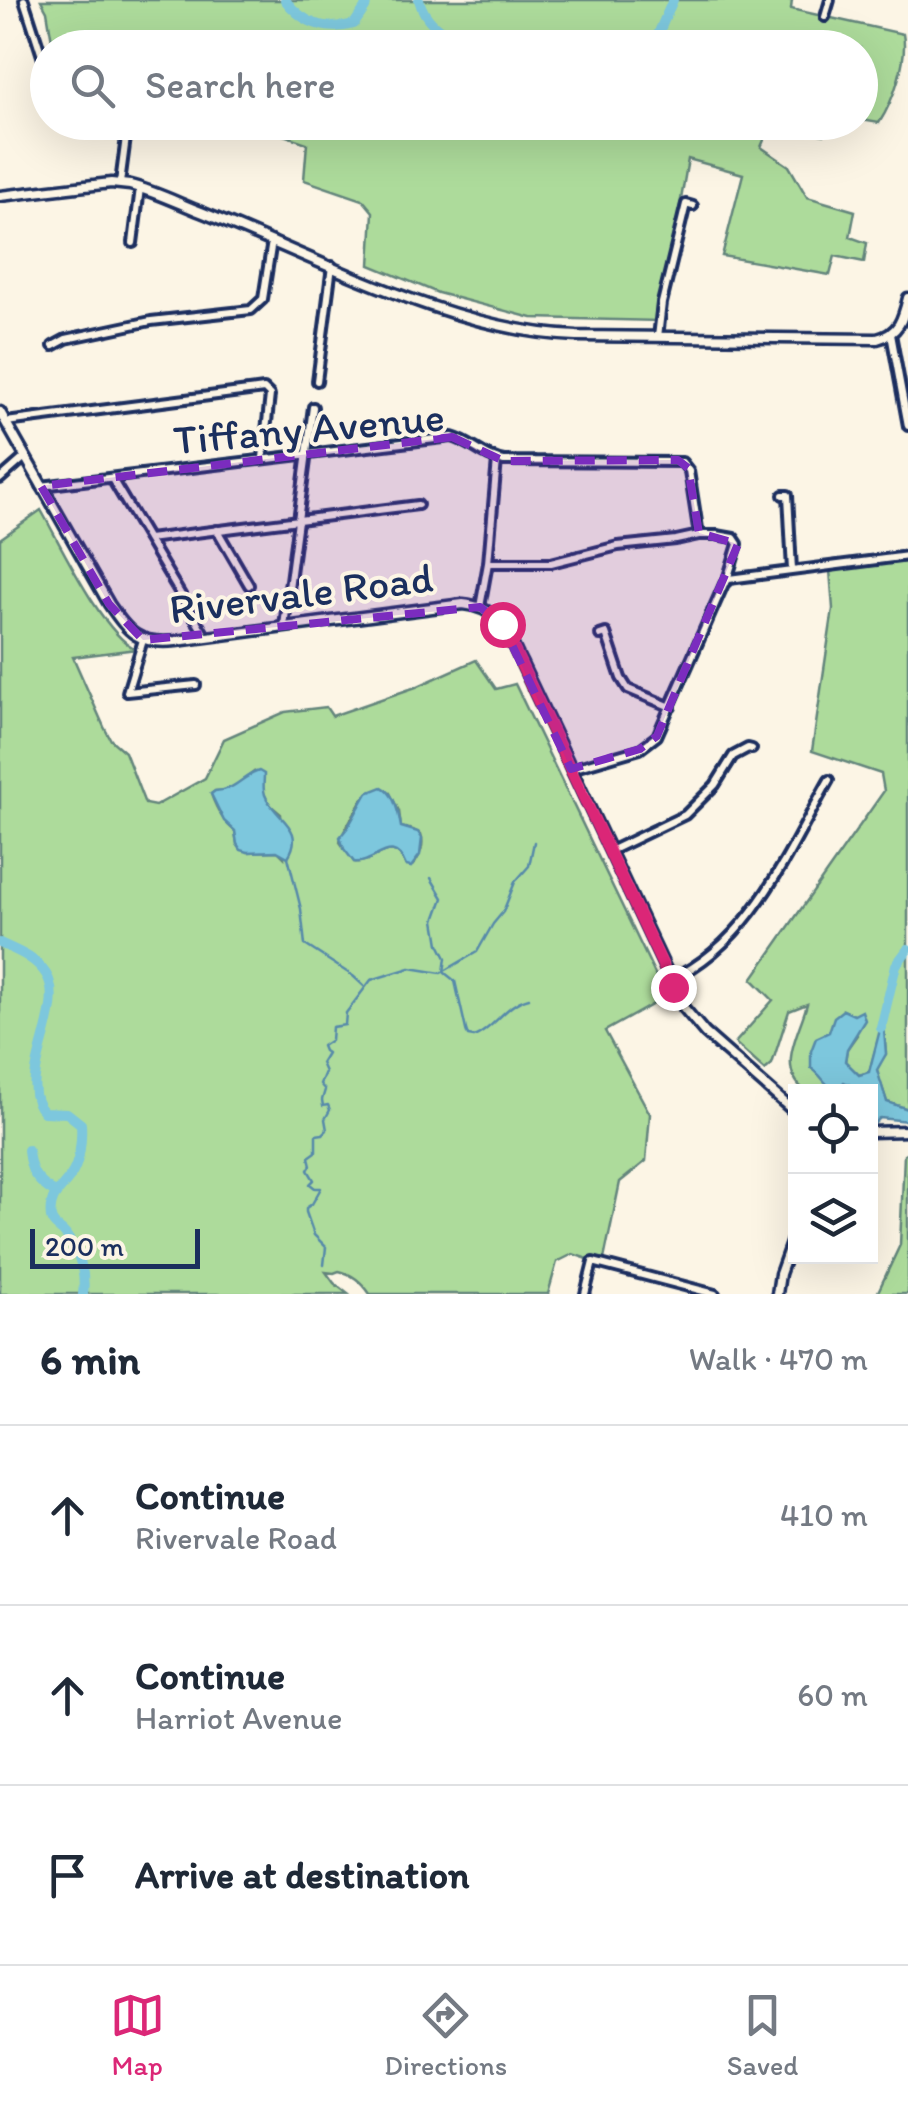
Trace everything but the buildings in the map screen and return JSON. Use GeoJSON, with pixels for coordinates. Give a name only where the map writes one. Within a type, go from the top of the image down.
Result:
{"type":"FeatureCollection","features":[{"type":"Feature","properties":{"kind":"street"},"geometry":{"type":"LineString","coordinates":[[24,0],[35,30]]}},
{"type":"Feature","properties":{"kind":"street"},"geometry":{"type":"LineString","coordinates":[[826,17],[830,0]]}},
{"type":"Feature","properties":{"kind":"street"},"geometry":{"type":"LineString","coordinates":[[120,183],[126,140]]}},
{"type":"Feature","properties":{"kind":"street"},"geometry":{"type":"LineString","coordinates":[[0,196],[120,183],[436,307],[528,331],[566,336],[877,340],[891,334],[902,320],[908,298]]}},
{"type":"Feature","properties":{"kind":"street"},"geometry":{"type":"LineString","coordinates":[[132,244],[140,188]]}},
{"type":"Feature","properties":{"kind":"street"},"geometry":{"type":"LineString","coordinates":[[658,337],[662,303],[686,204],[693,206]]}},
{"type":"Feature","properties":{"kind":"street"},"geometry":{"type":"LineString","coordinates":[[53,346],[66,339],[138,323],[252,310],[262,298],[272,240]]}},
{"type":"Feature","properties":{"kind":"street"},"geometry":{"type":"LineString","coordinates":[[316,381],[332,266]]}},
{"type":"Feature","properties":{"kind":"street"},"geometry":{"type":"LineString","coordinates":[[891,334],[908,426]]}},
{"type":"Feature","properties":{"kind":"street"},"geometry":{"type":"LineString","coordinates":[[6,422],[264,389],[270,395],[263,458]]}},
{"type":"Feature","properties":{"kind":"street"},"geometry":{"type":"LineString","coordinates":[[284,626],[313,407]]}},
{"type":"Feature","properties":{"kind":"street","name":"Rivervale Road"},"geometry":{"type":"LineString","coordinates":[[0,412],[116,614],[128,630],[143,640],[165,642],[462,604],[480,606],[493,614],[502,624],[684,1008],[788,1106]]}},
{"type":"Feature","properties":{"kind":"street","name":"Tiffany Avenue"},"geometry":{"type":"LineString","coordinates":[[42,486],[452,437],[496,460],[682,462],[688,472],[699,535]]}},
{"type":"Feature","properties":{"kind":"street"},"geometry":{"type":"LineString","coordinates":[[0,479],[25,458]]}},
{"type":"Feature","properties":{"kind":"street"},"geometry":{"type":"LineString","coordinates":[[480,606],[488,564],[496,460]]}},
{"type":"Feature","properties":{"kind":"street"},"geometry":{"type":"LineString","coordinates":[[112,478],[206,636]]}},
{"type":"Feature","properties":{"kind":"street"},"geometry":{"type":"LineString","coordinates":[[783,495],[788,495],[792,570]]}},
{"type":"Feature","properties":{"kind":"street"},"geometry":{"type":"LineString","coordinates":[[148,539],[418,505]]}},
{"type":"Feature","properties":{"kind":"street"},"geometry":{"type":"LineString","coordinates":[[218,530],[249,585]]}},
{"type":"Feature","properties":{"kind":"street"},"geometry":{"type":"LineString","coordinates":[[488,564],[551,563],[618,546],[699,535],[736,540],[738,547],[726,581],[661,730],[647,746],[634,752],[571,769]]}},
{"type":"Feature","properties":{"kind":"street"},"geometry":{"type":"LineString","coordinates":[[726,581],[732,577],[908,556]]}},
{"type":"Feature","properties":{"kind":"street"},"geometry":{"type":"LineString","coordinates":[[600,635],[606,633],[628,688],[671,707]]}},
{"type":"Feature","properties":{"kind":"street"},"geometry":{"type":"LineString","coordinates":[[143,640],[127,692],[196,684]]}},
{"type":"Feature","properties":{"kind":"street"},"geometry":{"type":"LineString","coordinates":[[610,851],[686,815],[715,785],[733,756],[752,749]]}},
{"type":"Feature","properties":{"kind":"street"},"geometry":{"type":"LineString","coordinates":[[670,980],[717,950],[756,907],[828,780]]}},
{"type":"Feature","properties":{"kind":"street"},"geometry":{"type":"LineString","coordinates":[[878,1132],[908,1131]]}},
{"type":"Feature","properties":{"kind":"street"},"geometry":{"type":"LineString","coordinates":[[777,1294],[788,1252]]}},
{"type":"Feature","properties":{"kind":"street"},"geometry":{"type":"LineString","coordinates":[[585,1294],[593,1262],[716,1294]]}},
{"type":"Feature","properties":{"kind":"highlighted area"},"geometry":{"type":"Polygon","coordinates":[[[452,437],[504,461],[678,460],[688,468],[699,533],[738,544],[657,736],[640,749],[571,769],[502,624],[480,607],[143,640],[109,604],[41,486],[452,437]]]}},
{"type":"Feature","properties":{"kind":"green space"},"geometry":{"type":"Polygon","coordinates":[[[41,0],[792,0],[791,9],[903,34],[904,44],[894,92],[879,123],[878,30],[50,30],[41,0]]]}},
{"type":"Feature","properties":{"kind":"green space"},"geometry":{"type":"Polygon","coordinates":[[[298,140],[764,140],[761,147],[789,166],[807,197],[855,211],[850,237],[867,243],[864,262],[835,256],[830,275],[722,256],[743,174],[688,159],[660,321],[532,318],[438,293],[370,265],[373,212],[363,200],[304,180],[307,143],[298,140]]]}},
{"type":"Feature","properties":{"kind":"green space"},"geometry":{"type":"Polygon","coordinates":[[[41,510],[96,608],[123,640],[136,649],[73,657],[111,740],[125,752],[145,804],[155,806],[205,778],[224,739],[285,712],[326,707],[332,716],[416,687],[476,660],[496,689],[515,684],[666,997],[605,1031],[650,1114],[646,1161],[620,1182],[603,1264],[573,1254],[557,1262],[548,1294],[370,1294],[357,1279],[339,1271],[326,1272],[348,1294],[0,1294],[0,539],[41,510]],[[254,772],[230,790],[211,794],[220,814],[235,831],[237,844],[248,852],[278,851],[284,857],[281,814],[269,804],[254,772]],[[390,793],[363,798],[347,826],[340,842],[354,862],[395,851],[406,866],[414,865],[422,846],[421,834],[401,827],[399,811],[390,793]]]}},
{"type":"Feature","properties":{"kind":"green space"},"geometry":{"type":"Polygon","coordinates":[[[908,556],[908,1109],[887,1102],[876,1069],[886,1054],[883,1022],[869,1072],[859,1075],[845,1062],[847,1049],[857,1035],[854,1015],[843,1010],[843,1082],[847,1084],[796,1082],[792,1050],[807,1004],[789,1011],[772,1064],[765,1070],[735,1043],[773,1000],[752,979],[884,791],[881,774],[812,751],[833,609],[830,570],[908,556]]]}},
{"type":"Feature","properties":{"kind":"green space"},"geometry":{"type":"Polygon","coordinates":[[[908,1153],[908,1294],[877,1294],[900,1245],[904,1155],[908,1153]]]}},
{"type":"Feature","properties":{"kind":"water"},"geometry":{"type":"Polygon","coordinates":[[[259,771],[264,774],[267,799],[292,832],[293,847],[288,857],[277,851],[241,850],[235,831],[224,821],[211,794],[259,771]]]}},
{"type":"Feature","properties":{"kind":"water"},"geometry":{"type":"Polygon","coordinates":[[[382,787],[393,799],[401,827],[418,832],[422,838],[420,855],[411,867],[395,851],[354,862],[344,849],[340,837],[367,793],[382,787]]]}},
{"type":"Feature","properties":{"kind":"water"},"geometry":{"type":"Polygon","coordinates":[[[843,1010],[854,1015],[862,1011],[865,1020],[847,1049],[845,1061],[859,1075],[869,1072],[883,1018],[886,1054],[877,1070],[887,1102],[908,1109],[908,1121],[878,1120],[878,1084],[827,1084],[811,1068],[816,1038],[829,1032],[834,1017],[843,1010]]]}},
{"type":"Feature","properties":{"kind":"waterway"},"geometry":{"type":"LineString","coordinates":[[285,0],[307,20],[334,27],[354,24],[367,0]]}},
{"type":"Feature","properties":{"kind":"waterway"},"geometry":{"type":"LineString","coordinates":[[419,0],[425,14],[441,30]]}},
{"type":"Feature","properties":{"kind":"waterway"},"geometry":{"type":"LineString","coordinates":[[660,30],[673,0]]}},
{"type":"Feature","properties":{"kind":"waterway"},"geometry":{"type":"LineString","coordinates":[[324,1265],[326,1247],[314,1235],[306,1212],[321,1188],[310,1184],[314,1180],[308,1170],[309,1157],[316,1152],[316,1135],[327,1130],[325,1119],[330,1110],[322,1100],[325,1090],[320,1084],[325,1072],[321,1063],[327,1053],[322,1046],[331,1040],[332,1027],[345,1025],[346,1013],[371,980],[410,968],[441,973],[477,952],[503,912],[515,882],[529,866],[534,842]]}},
{"type":"Feature","properties":{"kind":"waterway"},"geometry":{"type":"LineString","coordinates":[[288,857],[305,945],[365,987]]}},
{"type":"Feature","properties":{"kind":"waterway"},"geometry":{"type":"LineString","coordinates":[[431,878],[443,898],[435,920],[446,958],[444,972]]}},
{"type":"Feature","properties":{"kind":"waterway"},"geometry":{"type":"LineString","coordinates":[[0,943],[37,963],[51,989],[51,1006],[34,1083],[36,1099],[44,1112],[67,1113],[81,1124],[76,1165],[51,1205],[51,1218],[78,1256],[83,1294]]}},
{"type":"Feature","properties":{"kind":"waterway"},"geometry":{"type":"LineString","coordinates":[[881,1028],[896,965],[908,949]]}},
{"type":"Feature","properties":{"kind":"waterway"},"geometry":{"type":"LineString","coordinates":[[445,973],[455,981],[468,1036],[481,1033],[513,1005],[529,998]]}},
{"type":"Feature","properties":{"kind":"waterway"},"geometry":{"type":"LineString","coordinates":[[28,1150],[35,1175],[55,1193]]}},
{"type":"Feature","properties":{"kind":"route"},"geometry":{"type":"LineString","coordinates":[[502,624],[673,987]]}}]}
